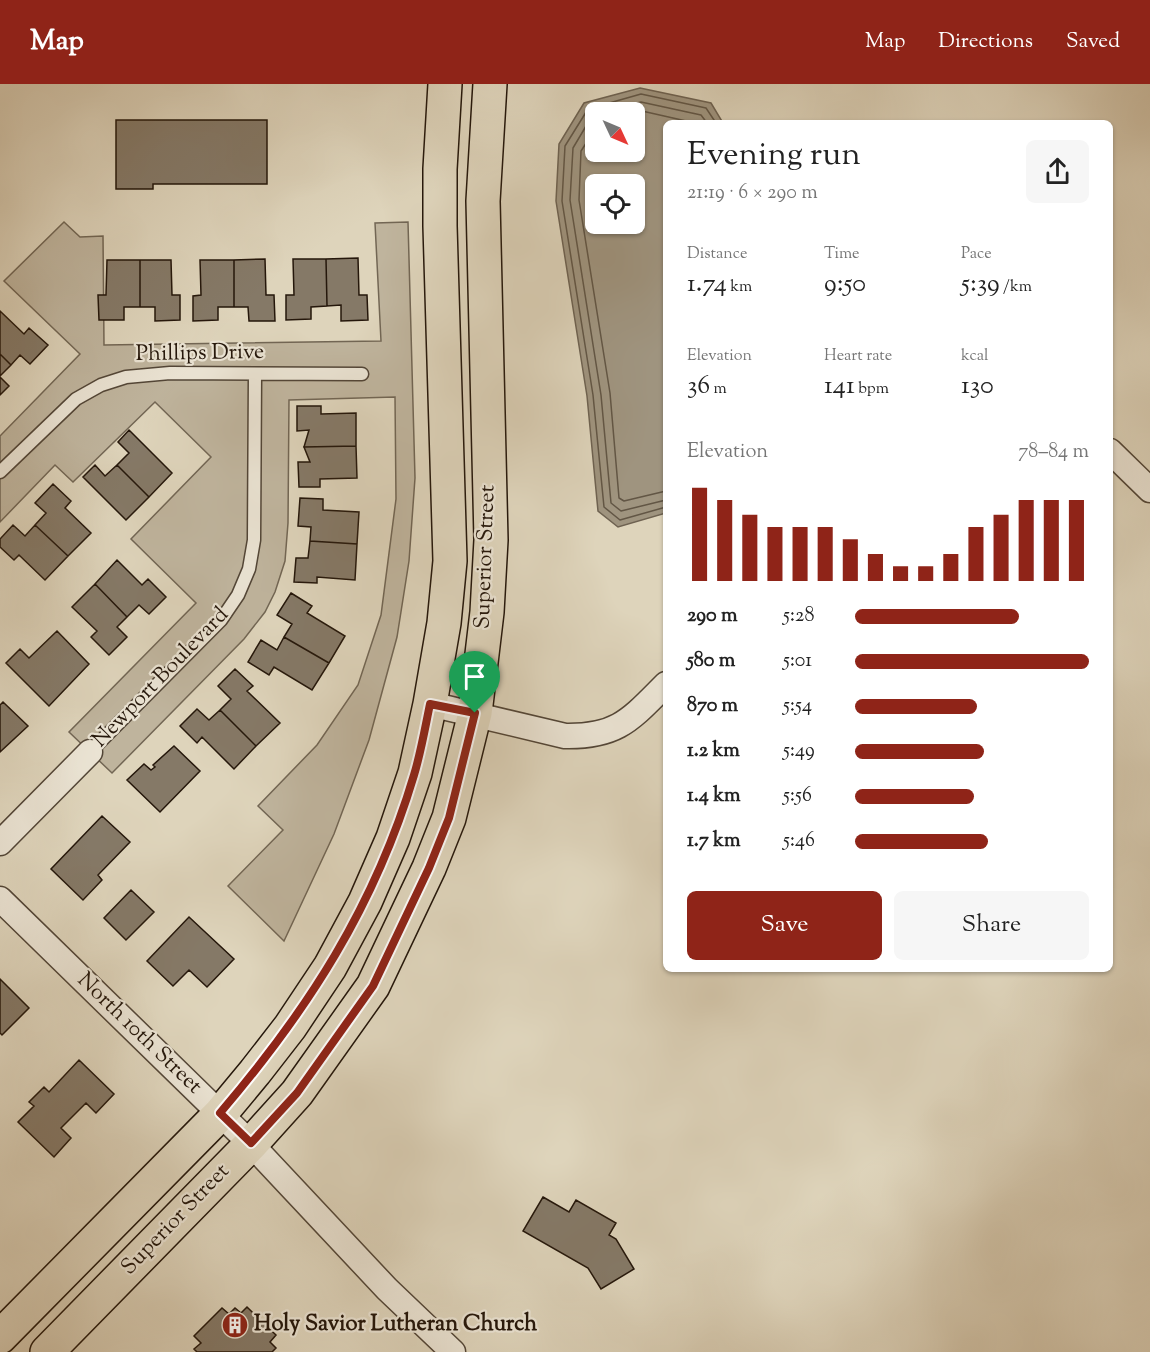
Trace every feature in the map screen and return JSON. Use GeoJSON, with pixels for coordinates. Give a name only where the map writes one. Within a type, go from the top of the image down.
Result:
{"type":"FeatureCollection","features":[{"type":"Feature","properties":{"kind":"main road","name":"Superior Street"},"geometry":{"type":"LineString","coordinates":[[0,1337],[220,1113],[255,1072],[290,1027],[330,967],[364,902],[393,838],[415,773],[430,704],[444,623],[450,561],[440,215],[445,84]]}},
{"type":"Feature","properties":{"kind":"main road","name":"Superior Street"},"geometry":{"type":"LineString","coordinates":[[47,1352],[297,1093],[373,986],[429,868],[449,818],[475,713],[487,612],[491,540],[483,201],[490,84]]}},
{"type":"Feature","properties":{"kind":"street"},"geometry":{"type":"LineString","coordinates":[[1113,454],[1150,490]]}},
{"type":"Feature","properties":{"kind":"street"},"geometry":{"type":"LineString","coordinates":[[430,704],[566,736],[588,736],[605,733],[621,726],[640,711],[663,687]]}},
{"type":"Feature","properties":{"kind":"street","name":"Newport Boulevard"},"geometry":{"type":"LineString","coordinates":[[0,843],[90,752]]}},
{"type":"Feature","properties":{"kind":"street","name":"North 10th Street"},"geometry":{"type":"LineString","coordinates":[[0,899],[251,1143],[387,1288],[453,1352]]}},
{"type":"Feature","properties":{"kind":"lane","name":"Phillips Drive"},"geometry":{"type":"LineString","coordinates":[[0,472],[76,399],[101,385],[126,377],[170,373],[362,374]]}},
{"type":"Feature","properties":{"kind":"lane","name":"Newport Boulevard"},"geometry":{"type":"LineString","coordinates":[[90,752],[221,620],[238,596],[249,569],[254,540],[255,374]]}},
{"type":"Feature","properties":{"kind":"shaded area"},"geometry":{"type":"Polygon","coordinates":[[[64,222],[80,237],[103,236],[104,345],[381,341],[375,223],[408,222],[415,478],[409,561],[397,637],[369,740],[334,834],[284,941],[228,886],[283,830],[258,806],[317,745],[358,685],[381,615],[396,499],[395,397],[289,400],[288,523],[285,561],[275,592],[265,612],[244,639],[112,773],[69,732],[196,603],[131,539],[211,457],[155,402],[73,482],[55,465],[0,522],[0,436],[80,354],[4,281],[64,222]]]}},
{"type":"Feature","properties":{"kind":"water"},"geometry":{"type":"Polygon","coordinates":[[[640,88],[711,103],[721,120],[663,120],[663,514],[618,527],[598,511],[587,396],[556,201],[559,144],[584,103],[585,162],[645,162],[645,102],[588,102],[640,88]]]}},
{"type":"Feature","properties":{"kind":"building"},"geometry":{"type":"Polygon","coordinates":[[[116,120],[267,120],[267,184],[153,184],[153,189],[116,189],[116,120]]]}},
{"type":"Feature","properties":{"kind":"building"},"geometry":{"type":"Polygon","coordinates":[[[358,258],[359,295],[367,295],[368,320],[341,321],[341,305],[327,306],[326,259],[358,258]]]}},
{"type":"Feature","properties":{"kind":"building"},"geometry":{"type":"Polygon","coordinates":[[[265,259],[266,295],[274,295],[275,321],[249,321],[248,307],[234,307],[234,260],[265,259]]]}},
{"type":"Feature","properties":{"kind":"building"},"geometry":{"type":"Polygon","coordinates":[[[293,259],[326,259],[327,306],[311,307],[311,319],[286,320],[286,295],[294,295],[293,259]]]}},
{"type":"Feature","properties":{"kind":"building"},"geometry":{"type":"Polygon","coordinates":[[[107,260],[140,260],[140,307],[124,307],[124,320],[99,320],[98,295],[106,295],[107,260]]]}},
{"type":"Feature","properties":{"kind":"building"},"geometry":{"type":"Polygon","coordinates":[[[140,260],[171,260],[172,295],[180,295],[180,320],[155,321],[155,307],[140,307],[140,260]]]}},
{"type":"Feature","properties":{"kind":"building"},"geometry":{"type":"Polygon","coordinates":[[[200,260],[234,260],[234,307],[218,307],[218,320],[193,321],[193,296],[201,295],[200,260]]]}},
{"type":"Feature","properties":{"kind":"building"},"geometry":{"type":"Polygon","coordinates":[[[0,311],[24,334],[29,328],[48,345],[30,364],[20,355],[11,365],[0,354],[0,311]]]}},
{"type":"Feature","properties":{"kind":"building"},"geometry":{"type":"Polygon","coordinates":[[[0,354],[11,365],[0,376],[0,354]]]}},
{"type":"Feature","properties":{"kind":"building"},"geometry":{"type":"Polygon","coordinates":[[[0,377],[9,386],[0,395],[0,377]]]}},
{"type":"Feature","properties":{"kind":"building"},"geometry":{"type":"Polygon","coordinates":[[[297,406],[321,406],[321,414],[356,413],[356,446],[304,447],[309,430],[297,431],[297,406]]]}},
{"type":"Feature","properties":{"kind":"building"},"geometry":{"type":"Polygon","coordinates":[[[129,430],[172,473],[149,497],[117,465],[129,453],[118,442],[129,430]]]}},
{"type":"Feature","properties":{"kind":"building"},"geometry":{"type":"Polygon","coordinates":[[[356,446],[357,478],[320,479],[320,487],[299,487],[298,462],[310,462],[304,447],[356,446]]]}},
{"type":"Feature","properties":{"kind":"building"},"geometry":{"type":"Polygon","coordinates":[[[95,465],[105,476],[117,465],[149,497],[126,520],[83,477],[95,465]]]}},
{"type":"Feature","properties":{"kind":"building"},"geometry":{"type":"Polygon","coordinates":[[[53,484],[71,501],[65,508],[91,533],[68,556],[35,525],[46,513],[35,503],[53,484]]]}},
{"type":"Feature","properties":{"kind":"building"},"geometry":{"type":"Polygon","coordinates":[[[300,498],[323,499],[323,510],[359,512],[357,544],[310,541],[311,527],[298,526],[300,498]]]}},
{"type":"Feature","properties":{"kind":"building"},"geometry":{"type":"Polygon","coordinates":[[[13,525],[25,536],[35,525],[68,556],[45,580],[19,555],[14,560],[0,547],[0,539],[13,525]]]}},
{"type":"Feature","properties":{"kind":"building"},"geometry":{"type":"Polygon","coordinates":[[[310,541],[357,544],[355,580],[317,577],[317,583],[294,582],[296,558],[308,558],[310,541]]]}},
{"type":"Feature","properties":{"kind":"building"},"geometry":{"type":"Polygon","coordinates":[[[117,560],[142,585],[148,579],[166,597],[149,614],[139,605],[127,617],[95,584],[117,560]]]}},
{"type":"Feature","properties":{"kind":"building"},"geometry":{"type":"Polygon","coordinates":[[[95,584],[127,617],[117,627],[127,637],[109,655],[91,637],[97,631],[72,607],[95,584]]]}},
{"type":"Feature","properties":{"kind":"building"},"geometry":{"type":"Polygon","coordinates":[[[291,593],[312,606],[307,613],[345,636],[329,663],[284,637],[292,624],[277,615],[291,593]]]}},
{"type":"Feature","properties":{"kind":"building"},"geometry":{"type":"Polygon","coordinates":[[[57,631],[89,664],[49,706],[6,663],[20,649],[29,658],[57,631]]]}},
{"type":"Feature","properties":{"kind":"building"},"geometry":{"type":"Polygon","coordinates":[[[284,637],[329,663],[312,690],[274,667],[269,675],[248,662],[261,640],[277,650],[284,637]]]}},
{"type":"Feature","properties":{"kind":"building"},"geometry":{"type":"Polygon","coordinates":[[[235,669],[253,686],[247,691],[280,723],[256,746],[220,710],[231,699],[218,686],[235,669]]]}},
{"type":"Feature","properties":{"kind":"building"},"geometry":{"type":"Polygon","coordinates":[[[3,702],[28,726],[0,752],[0,705],[3,702]]]}},
{"type":"Feature","properties":{"kind":"building"},"geometry":{"type":"Polygon","coordinates":[[[197,709],[209,720],[220,710],[256,746],[234,769],[202,737],[197,743],[180,726],[197,709]]]}},
{"type":"Feature","properties":{"kind":"building"},"geometry":{"type":"Polygon","coordinates":[[[174,746],[200,771],[160,812],[127,780],[144,764],[151,770],[155,767],[153,765],[174,746]]]}},
{"type":"Feature","properties":{"kind":"building"},"geometry":{"type":"Polygon","coordinates":[[[102,816],[130,842],[98,875],[102,880],[83,900],[51,869],[102,816]]]}},
{"type":"Feature","properties":{"kind":"building"},"geometry":{"type":"Polygon","coordinates":[[[131,890],[154,912],[126,940],[104,918],[131,890]]]}},
{"type":"Feature","properties":{"kind":"building"},"geometry":{"type":"Polygon","coordinates":[[[189,917],[234,959],[207,987],[189,970],[173,986],[147,961],[189,917]]]}},
{"type":"Feature","properties":{"kind":"building"},"geometry":{"type":"Polygon","coordinates":[[[0,979],[29,1008],[2,1035],[0,1033],[0,979]]]}},
{"type":"Feature","properties":{"kind":"building"},"geometry":{"type":"Polygon","coordinates":[[[79,1060],[114,1094],[96,1113],[86,1103],[61,1128],[71,1138],[54,1157],[18,1122],[34,1106],[29,1102],[44,1087],[49,1092],[79,1060]]]}},
{"type":"Feature","properties":{"kind":"building"},"geometry":{"type":"Polygon","coordinates":[[[543,1197],[569,1212],[576,1200],[616,1223],[609,1235],[616,1239],[634,1269],[601,1289],[588,1268],[523,1231],[543,1197]]]}},
{"type":"Feature","properties":{"kind":"building","name":"Holy Savior Lutheran Church"},"geometry":{"type":"Polygon","coordinates":[[[247,1307],[276,1335],[270,1342],[276,1348],[272,1352],[197,1352],[194,1349],[201,1343],[194,1336],[222,1308],[229,1314],[235,1308],[241,1313],[247,1307]]]}},
{"type":"Feature","properties":{"kind":"place","name":"Holy Savior Lutheran Church"},"geometry":{"type":"Point","coordinates":[235,1325]}},
{"type":"Feature","properties":{"kind":"route"},"geometry":{"type":"LineString","coordinates":[[430,704],[475,713],[449,818],[429,868],[373,986],[297,1093],[251,1143],[220,1113],[290,1027],[330,967],[364,902],[393,838],[415,773],[430,704]]}}]}
